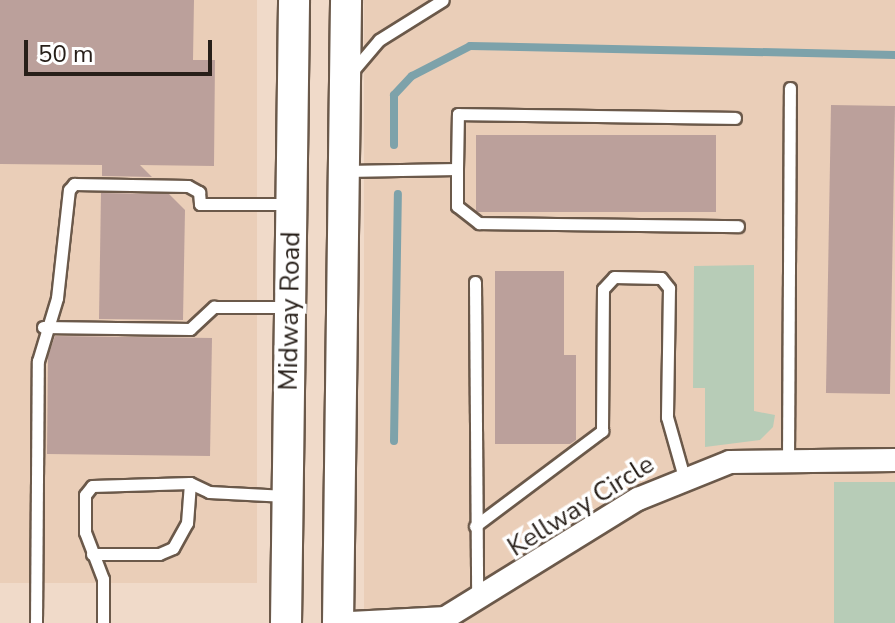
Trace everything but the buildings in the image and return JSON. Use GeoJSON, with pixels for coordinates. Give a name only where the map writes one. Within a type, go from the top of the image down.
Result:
{"type":"FeatureCollection","features":[{"type":"Feature","properties":{"kind":"main road","name":"Midway Road"},"geometry":{"type":"LineString","coordinates":[[286,623],[294,0]]}},
{"type":"Feature","properties":{"kind":"main road","name":"Midway Road"},"geometry":{"type":"LineString","coordinates":[[338,623],[346,0]]}},
{"type":"Feature","properties":{"kind":"street","name":"Kellway Circle"},"geometry":{"type":"LineString","coordinates":[[352,623],[445,618],[477,604],[638,499],[684,477],[730,462],[895,460]]}},
{"type":"Feature","properties":{"kind":"lane"},"geometry":{"type":"LineString","coordinates":[[345,80],[379,40],[443,0]]}},
{"type":"Feature","properties":{"kind":"lane"},"geometry":{"type":"LineString","coordinates":[[788,459],[790,88]]}},
{"type":"Feature","properties":{"kind":"lane"},"geometry":{"type":"LineString","coordinates":[[735,118],[458,114],[457,206],[479,223],[738,226]]}},
{"type":"Feature","properties":{"kind":"lane"},"geometry":{"type":"LineString","coordinates":[[344,171],[457,169]]}},
{"type":"Feature","properties":{"kind":"lane"},"geometry":{"type":"LineString","coordinates":[[36,623],[43,327],[57,298],[67,196],[74,184],[188,186],[199,192],[199,203],[291,204]]}},
{"type":"Feature","properties":{"kind":"lane"},"geometry":{"type":"LineString","coordinates":[[475,526],[602,431],[603,289],[614,277],[661,278],[669,288],[667,417],[684,477]]}},
{"type":"Feature","properties":{"kind":"lane"},"geometry":{"type":"LineString","coordinates":[[475,282],[477,604]]}},
{"type":"Feature","properties":{"kind":"lane"},"geometry":{"type":"LineString","coordinates":[[43,327],[190,329],[214,307],[289,307]]}},
{"type":"Feature","properties":{"kind":"lane"},"geometry":{"type":"LineString","coordinates":[[92,554],[159,554],[173,548],[187,523],[190,483]]}},
{"type":"Feature","properties":{"kind":"lane"},"geometry":{"type":"LineString","coordinates":[[103,623],[103,579],[85,532],[85,495],[92,486],[190,483],[222,494],[288,496]]}},
{"type":"Feature","properties":{"kind":"shaded area"},"geometry":{"type":"Polygon","coordinates":[[[0,0],[257,0],[257,583],[0,583],[0,0]]]}},
{"type":"Feature","properties":{"kind":"shaded area"},"geometry":{"type":"Polygon","coordinates":[[[364,0],[895,0],[895,623],[364,623],[364,0]]]}},
{"type":"Feature","properties":{"kind":"green space"},"geometry":{"type":"Polygon","coordinates":[[[754,265],[754,411],[775,415],[773,427],[760,440],[705,447],[705,388],[693,388],[694,266],[754,265]]]}},
{"type":"Feature","properties":{"kind":"green space"},"geometry":{"type":"Polygon","coordinates":[[[834,482],[895,482],[895,623],[834,623],[834,482]]]}},
{"type":"Feature","properties":{"kind":"waterway"},"geometry":{"type":"LineString","coordinates":[[394,145],[394,95],[412,76],[470,46],[895,55]]}},
{"type":"Feature","properties":{"kind":"waterway"},"geometry":{"type":"LineString","coordinates":[[394,441],[398,194]]}}]}
